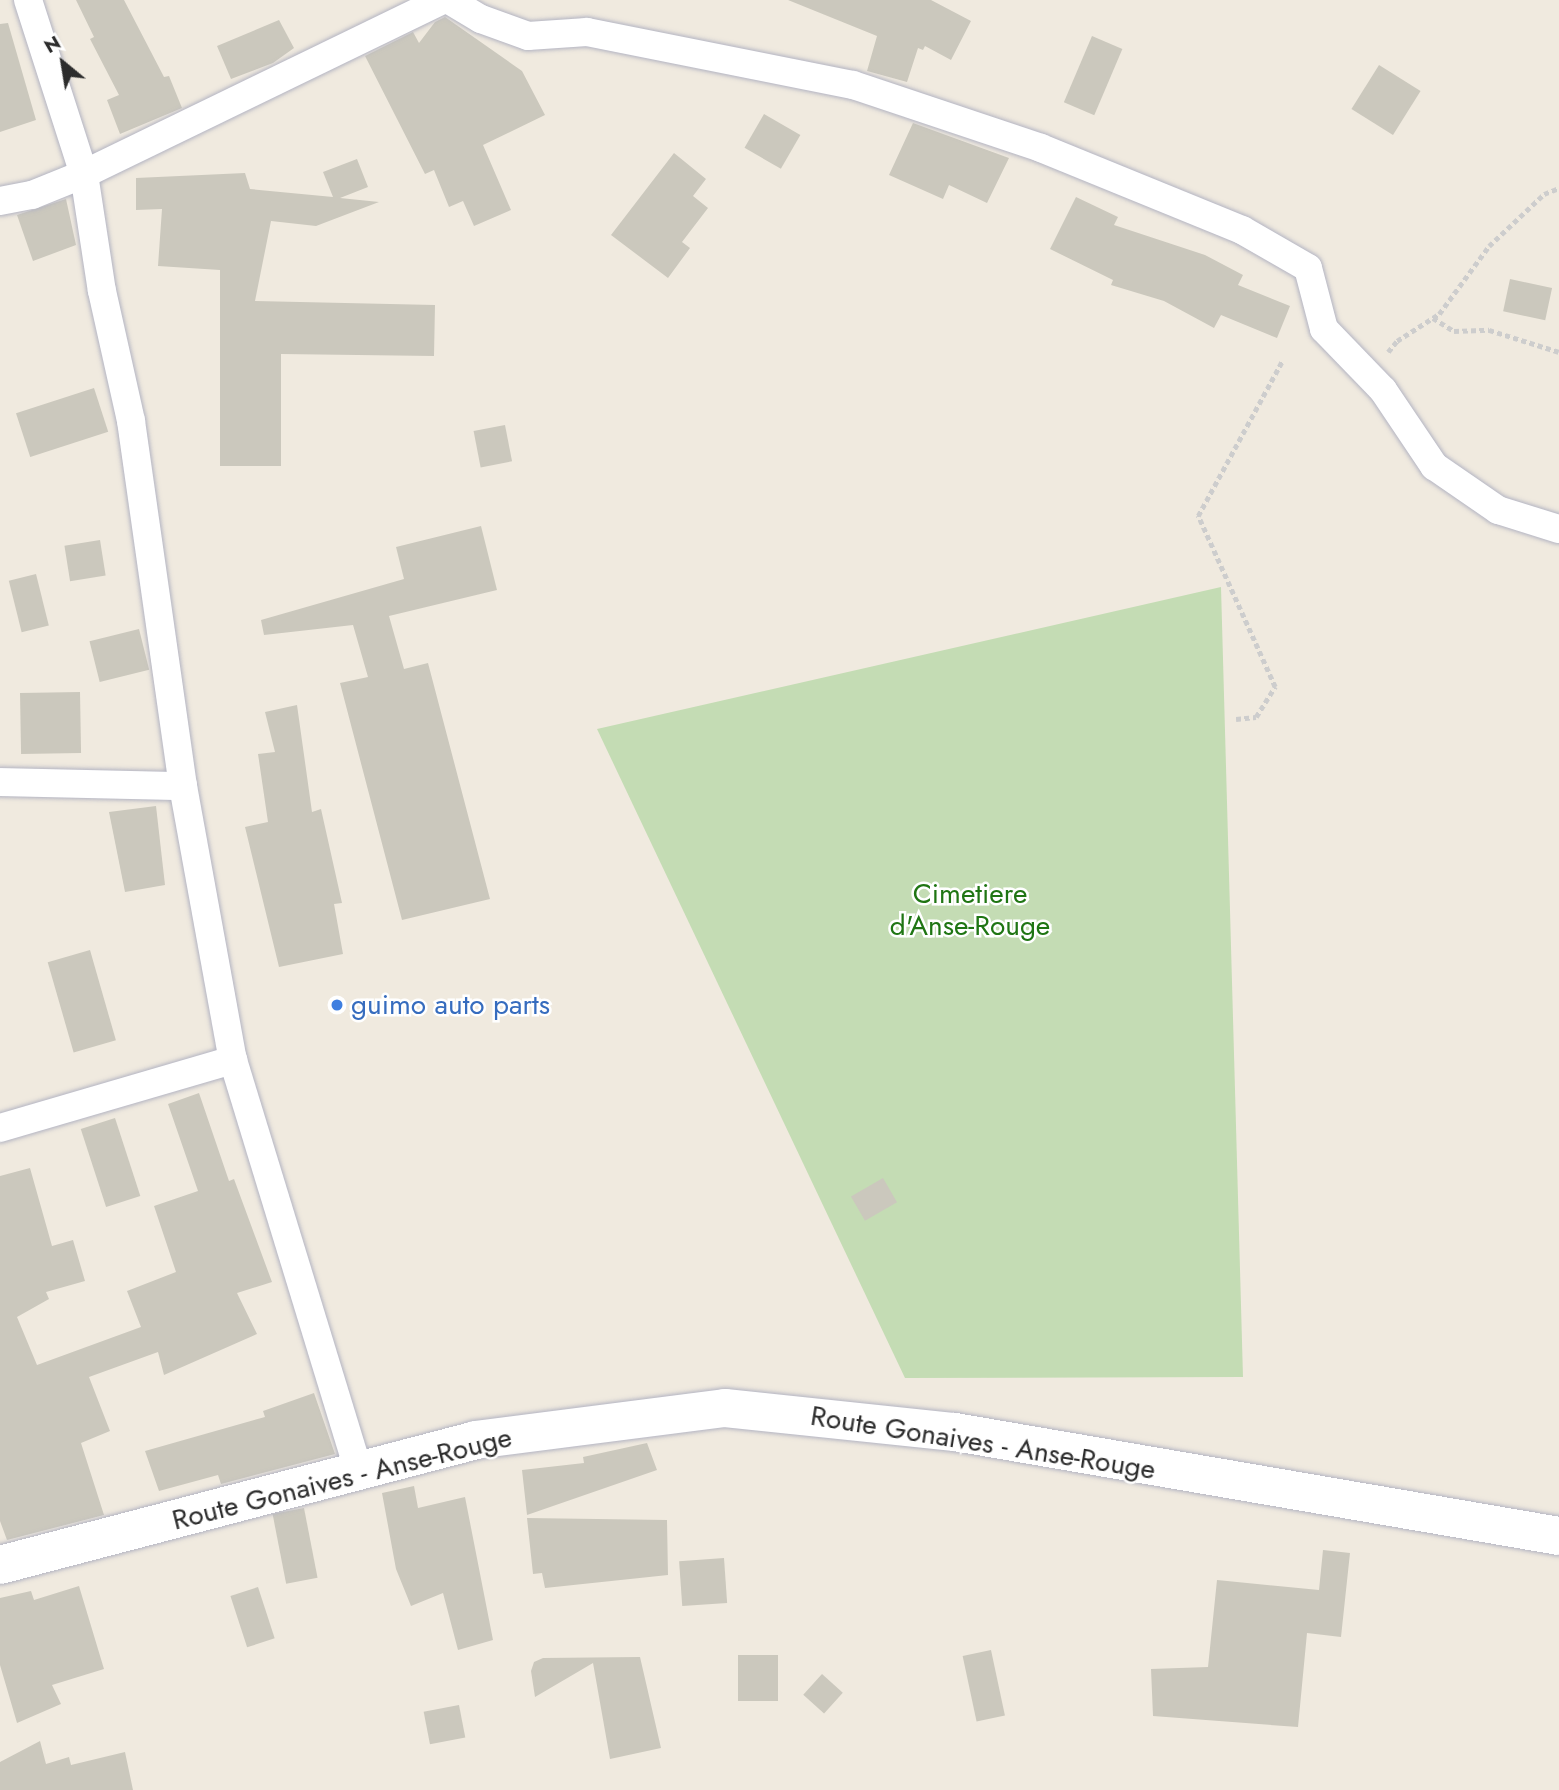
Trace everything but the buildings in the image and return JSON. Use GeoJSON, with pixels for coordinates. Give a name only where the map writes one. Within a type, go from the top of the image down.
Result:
{"type":"FeatureCollection","features":[{"type":"Feature","properties":{"kind":"main road","name":"Route Gonaives - Anse-Rouge"},"geometry":{"type":"LineString","coordinates":[[0,1565],[475,1440],[725,1408],[955,1432],[1559,1536]]}},
{"type":"Feature","properties":{"kind":"street"},"geometry":{"type":"LineString","coordinates":[[28,0],[85,174],[102,291],[131,421],[183,786],[233,1060],[359,1472]]}},
{"type":"Feature","properties":{"kind":"street"},"geometry":{"type":"LineString","coordinates":[[0,201],[32,195],[85,174],[442,0]]}},
{"type":"Feature","properties":{"kind":"street"},"geometry":{"type":"LineString","coordinates":[[449,0],[481,19],[528,36],[587,32],[853,85],[1016,139],[1241,230],[1308,268],[1324,329],[1369,376],[1434,466],[1498,510],[1559,529]]}},
{"type":"Feature","properties":{"kind":"street"},"geometry":{"type":"LineString","coordinates":[[0,782],[183,786]]}},
{"type":"Feature","properties":{"kind":"street"},"geometry":{"type":"LineString","coordinates":[[0,1128],[233,1060]]}},
{"type":"Feature","properties":{"kind":"path"},"geometry":{"type":"LineString","coordinates":[[1369,376],[1397,341],[1433,318],[1456,295],[1489,246],[1545,194],[1559,188]]}},
{"type":"Feature","properties":{"kind":"path"},"geometry":{"type":"LineString","coordinates":[[1433,318],[1454,331],[1489,330],[1559,352]]}},
{"type":"Feature","properties":{"kind":"path"},"geometry":{"type":"LineString","coordinates":[[1236,719],[1256,717],[1275,687],[1198,516],[1282,361]]}},
{"type":"Feature","properties":{"kind":"green space","name":"Cimetiere d'Anse-Rouge"},"geometry":{"type":"Polygon","coordinates":[[[1221,587],[1243,1377],[905,1378],[597,729],[1221,587]]]}},
{"type":"Feature","properties":{"kind":"place","name":"guimo auto parts"},"geometry":{"type":"Point","coordinates":[337,1005]}}]}
